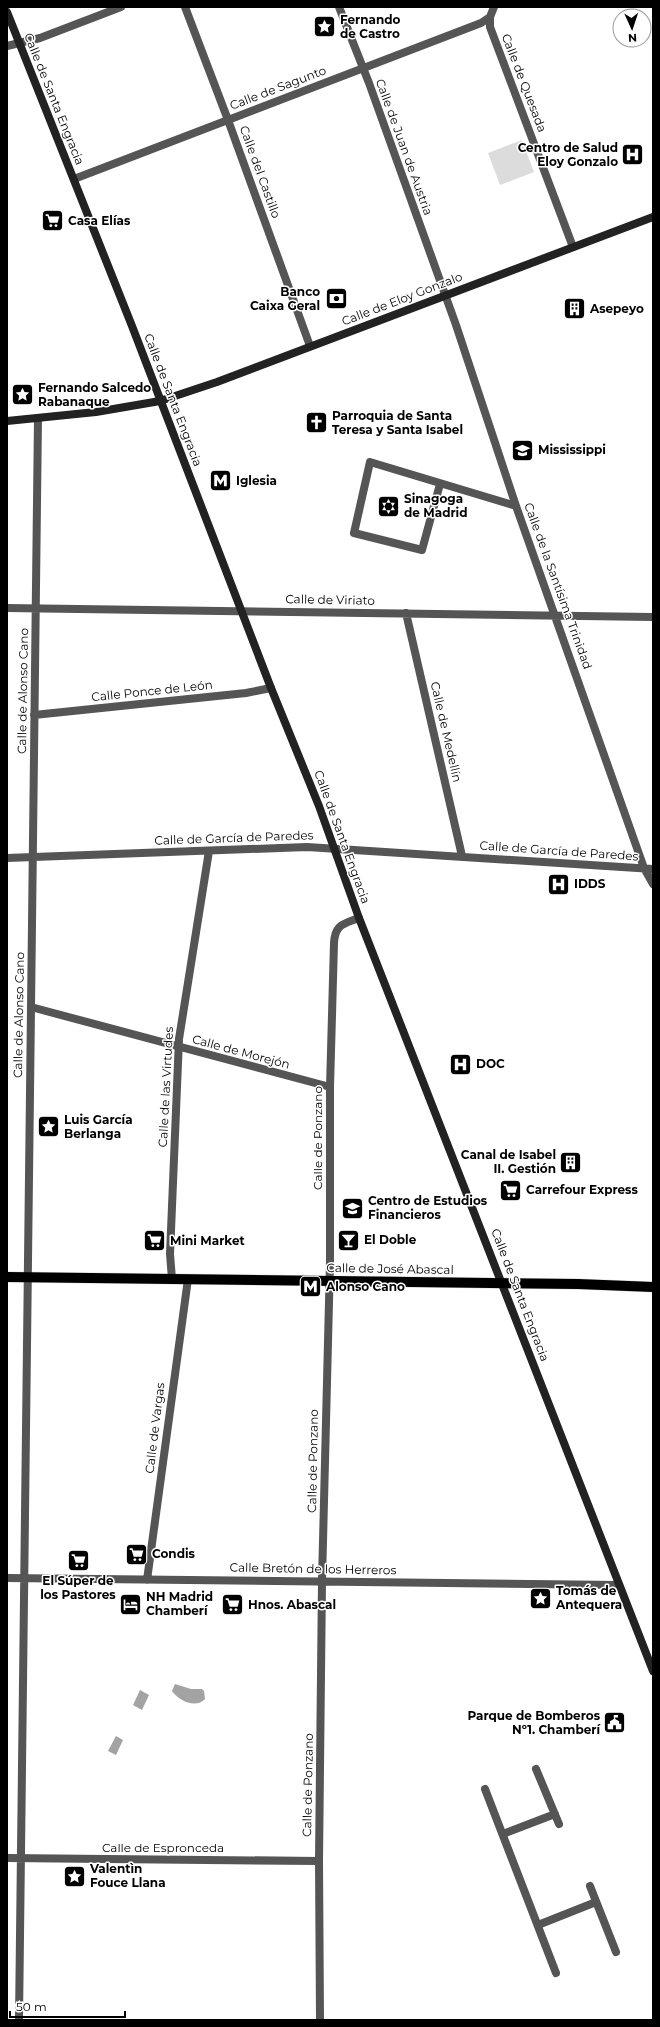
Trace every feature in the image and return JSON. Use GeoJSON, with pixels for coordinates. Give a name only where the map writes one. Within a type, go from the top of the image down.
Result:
{"type":"FeatureCollection","features":[{"type":"Feature","properties":{"kind":"main road","name":"Calle de Santa Engracia"},"geometry":{"type":"LineString","coordinates":[[7,12],[74,179],[271,688],[319,806],[360,918],[653,1671]]}},
{"type":"Feature","properties":{"kind":"main road","name":"Calle de Eloy Gonzalo"},"geometry":{"type":"LineString","coordinates":[[7,421],[96,412],[160,401],[217,382],[653,217]]}},
{"type":"Feature","properties":{"kind":"main road","name":"Calle de José Abascal"},"geometry":{"type":"LineString","coordinates":[[7,1277],[578,1284],[653,1287]]}},
{"type":"Feature","properties":{"kind":"street"},"geometry":{"type":"LineString","coordinates":[[7,46],[40,38],[121,7]]}},
{"type":"Feature","properties":{"kind":"street","name":"Calle del Castillo"},"geometry":{"type":"LineString","coordinates":[[185,7],[228,120],[310,346]]}},
{"type":"Feature","properties":{"kind":"street","name":"Calle de Juan de Austria"},"geometry":{"type":"LineString","coordinates":[[339,7],[363,68],[445,295]]}},
{"type":"Feature","properties":{"kind":"street"},"geometry":{"type":"LineString","coordinates":[[490,17],[494,7]]}},
{"type":"Feature","properties":{"kind":"street","name":"Calle de Sagunto"},"geometry":{"type":"LineString","coordinates":[[74,179],[481,23],[490,17]]}},
{"type":"Feature","properties":{"kind":"street","name":"Calle de Quesada"},"geometry":{"type":"LineString","coordinates":[[490,17],[490,27],[573,247]]}},
{"type":"Feature","properties":{"kind":"street","name":"Calle de la Santísima Trinidad"},"geometry":{"type":"LineString","coordinates":[[445,295],[516,506],[644,868],[653,884]]}},
{"type":"Feature","properties":{"kind":"street","name":"Calle de Alonso Cano"},"geometry":{"type":"LineString","coordinates":[[19,2020],[23,1578],[38,418]]}},
{"type":"Feature","properties":{"kind":"street"},"geometry":{"type":"LineString","coordinates":[[440,484],[422,550],[354,533],[370,462],[516,506]]}},
{"type":"Feature","properties":{"kind":"street","name":"Calle de Viriato"},"geometry":{"type":"LineString","coordinates":[[7,608],[241,610],[653,617]]}},
{"type":"Feature","properties":{"kind":"street","name":"Calle de Medellín"},"geometry":{"type":"LineString","coordinates":[[406,613],[462,856]]}},
{"type":"Feature","properties":{"kind":"street","name":"Calle Ponce de León"},"geometry":{"type":"LineString","coordinates":[[34,715],[246,693],[271,688]]}},
{"type":"Feature","properties":{"kind":"street","name":"Calle de García de Paredes"},"geometry":{"type":"LineString","coordinates":[[7,858],[307,847],[653,869]]}},
{"type":"Feature","properties":{"kind":"street","name":"Calle de las Virtudes"},"geometry":{"type":"LineString","coordinates":[[172,1279],[170,1254],[178,1047],[209,851]]}},
{"type":"Feature","properties":{"kind":"street","name":"Calle de Ponzano"},"geometry":{"type":"LineString","coordinates":[[320,2020],[319,1861],[322,1582],[329,1281],[330,1087],[334,940],[336,930],[339,927],[360,918]]}},
{"type":"Feature","properties":{"kind":"street","name":"Calle de Morejón"},"geometry":{"type":"LineString","coordinates":[[31,1007],[330,1087]]}},
{"type":"Feature","properties":{"kind":"street","name":"Calle de Vargas"},"geometry":{"type":"LineString","coordinates":[[148,1580],[188,1279]]}},
{"type":"Feature","properties":{"kind":"street","name":"Calle Bretón de los Herreros"},"geometry":{"type":"LineString","coordinates":[[7,1578],[619,1585]]}},
{"type":"Feature","properties":{"kind":"street"},"geometry":{"type":"LineString","coordinates":[[536,1769],[559,1824]]}},
{"type":"Feature","properties":{"kind":"street"},"geometry":{"type":"LineString","coordinates":[[485,1789],[556,1973]]}},
{"type":"Feature","properties":{"kind":"street"},"geometry":{"type":"LineString","coordinates":[[503,1834],[555,1814]]}},
{"type":"Feature","properties":{"kind":"street","name":"Calle de Espronceda"},"geometry":{"type":"LineString","coordinates":[[7,1858],[319,1861]]}},
{"type":"Feature","properties":{"kind":"street"},"geometry":{"type":"LineString","coordinates":[[590,1886],[616,1952]]}},
{"type":"Feature","properties":{"kind":"street"},"geometry":{"type":"LineString","coordinates":[[538,1925],[596,1902]]}},
{"type":"Feature","properties":{"kind":"shaded area"},"geometry":{"type":"Polygon","coordinates":[[[522,140],[534,172],[500,185],[488,153],[522,140]]]}},
{"type":"Feature","properties":{"kind":"shaded area"},"geometry":{"type":"Polygon","coordinates":[[[175,1684],[191,1689],[202,1689],[204,1691],[205,1699],[201,1702],[192,1704],[183,1701],[172,1691],[175,1684]]]}},
{"type":"Feature","properties":{"kind":"shaded area"},"geometry":{"type":"Polygon","coordinates":[[[140,1690],[149,1695],[142,1710],[133,1705],[140,1690]]]}},
{"type":"Feature","properties":{"kind":"shaded area"},"geometry":{"type":"Polygon","coordinates":[[[116,1736],[123,1740],[116,1755],[108,1751],[116,1736]]]}},
{"type":"Feature","properties":{"kind":"place","name":"Fernando de Castro"},"geometry":{"type":"Point","coordinates":[324,27]}},
{"type":"Feature","properties":{"kind":"place","name":"Centro de Salud Eloy Gonzalo"},"geometry":{"type":"Point","coordinates":[633,155]}},
{"type":"Feature","properties":{"kind":"place","name":"Casa Elías"},"geometry":{"type":"Point","coordinates":[53,221]}},
{"type":"Feature","properties":{"kind":"place","name":"Banco Caixa Geral"},"geometry":{"type":"Point","coordinates":[336,299]}},
{"type":"Feature","properties":{"kind":"place","name":"Asepeyo"},"geometry":{"type":"Point","coordinates":[575,309]}},
{"type":"Feature","properties":{"kind":"place","name":"Fernando Salcedo Rabanaque"},"geometry":{"type":"Point","coordinates":[23,395]}},
{"type":"Feature","properties":{"kind":"place","name":"Parroquia de Santa Teresa y Santa Isabel"},"geometry":{"type":"Point","coordinates":[316,423]}},
{"type":"Feature","properties":{"kind":"place","name":"Mississippi"},"geometry":{"type":"Point","coordinates":[523,450]}},
{"type":"Feature","properties":{"kind":"place","name":"Iglesia"},"geometry":{"type":"Point","coordinates":[221,481]}},
{"type":"Feature","properties":{"kind":"place","name":"Sinagoga de Madrid"},"geometry":{"type":"Point","coordinates":[388,506]}},
{"type":"Feature","properties":{"kind":"place","name":"IDDS"},"geometry":{"type":"Point","coordinates":[559,884]}},
{"type":"Feature","properties":{"kind":"place","name":"DOC"},"geometry":{"type":"Point","coordinates":[461,1064]}},
{"type":"Feature","properties":{"kind":"place","name":"Luis García Berlanga"},"geometry":{"type":"Point","coordinates":[49,1127]}},
{"type":"Feature","properties":{"kind":"place","name":"Canal de Isabel II. Gestión"},"geometry":{"type":"Point","coordinates":[571,1162]}},
{"type":"Feature","properties":{"kind":"place","name":"Carrefour Express"},"geometry":{"type":"Point","coordinates":[511,1190]}},
{"type":"Feature","properties":{"kind":"place","name":"Centro de Estudios Financieros"},"geometry":{"type":"Point","coordinates":[352,1208]}},
{"type":"Feature","properties":{"kind":"place","name":"El Doble"},"geometry":{"type":"Point","coordinates":[349,1240]}},
{"type":"Feature","properties":{"kind":"place","name":"Mini Market"},"geometry":{"type":"Point","coordinates":[155,1241]}},
{"type":"Feature","properties":{"kind":"place","name":"Alonso Cano"},"geometry":{"type":"Point","coordinates":[311,1287]}},
{"type":"Feature","properties":{"kind":"place","name":"Condis"},"geometry":{"type":"Point","coordinates":[136,1554]}},
{"type":"Feature","properties":{"kind":"place","name":"El Súper de los Pastores"},"geometry":{"type":"Point","coordinates":[78,1560]}},
{"type":"Feature","properties":{"kind":"place","name":"Tomás de Antequera"},"geometry":{"type":"Point","coordinates":[541,1598]}},
{"type":"Feature","properties":{"kind":"place","name":"NH Madrid Chamberí"},"geometry":{"type":"Point","coordinates":[131,1604]}},
{"type":"Feature","properties":{"kind":"place","name":"Hnos. Abascal"},"geometry":{"type":"Point","coordinates":[232,1605]}},
{"type":"Feature","properties":{"kind":"place","name":"Parque de Bomberos Nº1. Chamberí"},"geometry":{"type":"Point","coordinates":[615,1723]}},
{"type":"Feature","properties":{"kind":"place","name":"Valentìn Fouce Llana"},"geometry":{"type":"Point","coordinates":[74,1876]}}]}
